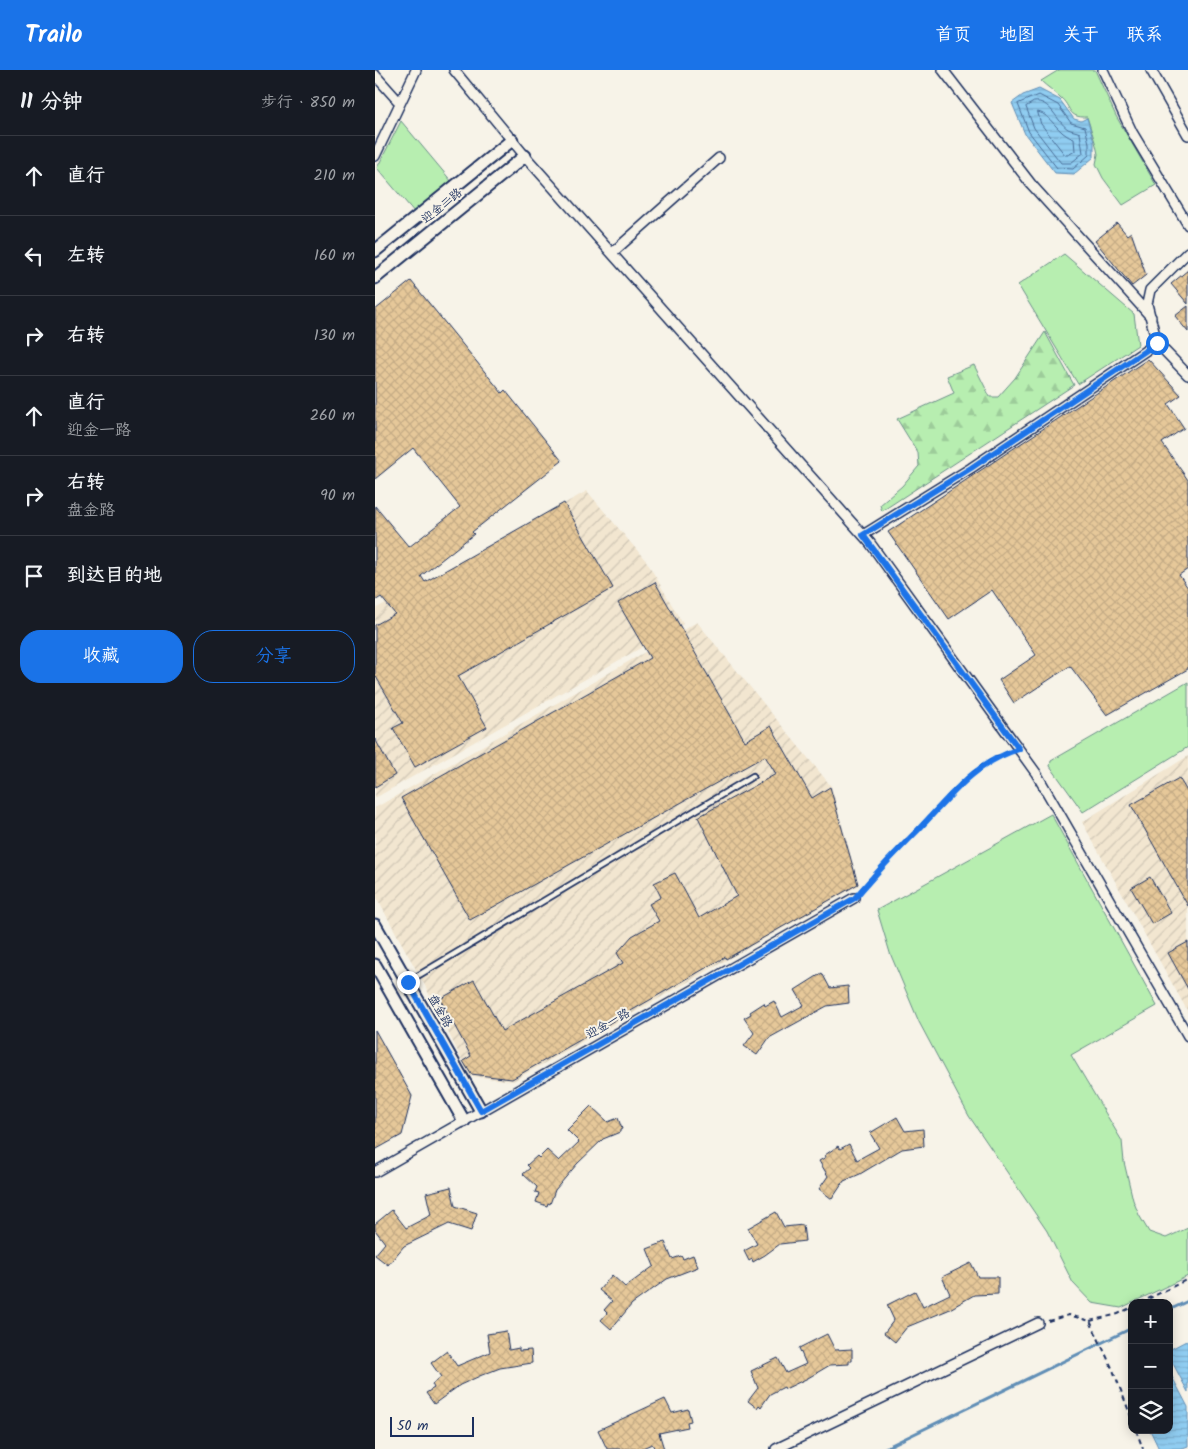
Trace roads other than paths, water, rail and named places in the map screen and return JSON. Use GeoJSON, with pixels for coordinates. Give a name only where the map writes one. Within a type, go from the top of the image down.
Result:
{"type":"FeatureCollection","features":[{"type":"Feature","properties":{"kind":"street"},"geometry":{"type":"LineString","coordinates":[[375,156],[416,70]]}},
{"type":"Feature","properties":{"kind":"street"},"geometry":{"type":"LineString","coordinates":[[455,70],[525,156],[863,535],[1036,773],[1188,1036]]}},
{"type":"Feature","properties":{"kind":"street"},"geometry":{"type":"LineString","coordinates":[[943,70],[1031,184],[1151,317]]}},
{"type":"Feature","properties":{"kind":"street"},"geometry":{"type":"LineString","coordinates":[[1103,70],[1131,132],[1188,225]]}},
{"type":"Feature","properties":{"kind":"street"},"geometry":{"type":"LineString","coordinates":[[1151,70],[1188,134]]}},
{"type":"Feature","properties":{"kind":"street"},"geometry":{"type":"LineString","coordinates":[[375,75],[400,103]]}},
{"type":"Feature","properties":{"kind":"street","name":"迎金二路"},"geometry":{"type":"LineString","coordinates":[[375,251],[512,140]]}},
{"type":"Feature","properties":{"kind":"street","name":"迎金二路"},"geometry":{"type":"LineString","coordinates":[[375,278],[525,156]]}},
{"type":"Feature","properties":{"kind":"street"},"geometry":{"type":"LineString","coordinates":[[612,253],[719,158]]}},
{"type":"Feature","properties":{"kind":"street"},"geometry":{"type":"LineString","coordinates":[[1188,252],[1150,290],[1147,304],[1157,343],[1188,375]]}},
{"type":"Feature","properties":{"kind":"street"},"geometry":{"type":"LineString","coordinates":[[863,535],[971,468],[1157,343]]}},
{"type":"Feature","properties":{"kind":"street","name":"迎金一路"},"geometry":{"type":"LineString","coordinates":[[375,1172],[855,898]]}},
{"type":"Feature","properties":{"kind":"street","name":"盘金路"},"geometry":{"type":"LineString","coordinates":[[375,924],[481,1111]]}},
{"type":"Feature","properties":{"kind":"street"},"geometry":{"type":"LineString","coordinates":[[375,965],[464,1120]]}},
{"type":"Feature","properties":{"kind":"street"},"geometry":{"type":"LineString","coordinates":[[776,1449],[1038,1323]]}},
{"type":"Feature","properties":{"kind":"lane"},"geometry":{"type":"LineString","coordinates":[[408,982],[753,776]]}},
{"type":"Feature","properties":{"kind":"water"},"geometry":{"type":"Polygon","coordinates":[[[1039,89],[1060,100],[1074,119],[1081,121],[1087,118],[1094,142],[1094,157],[1074,174],[1055,173],[1025,134],[1012,103],[1023,95],[1039,89]]]}},
{"type":"Feature","properties":{"kind":"water"},"geometry":{"type":"Polygon","coordinates":[[[1188,1340],[1188,1392],[1173,1364],[1173,1348],[1188,1340]]]}},
{"type":"Feature","properties":{"kind":"water"},"geometry":{"type":"Polygon","coordinates":[[[1173,1379],[1188,1407],[1188,1446],[1180,1449],[1159,1449],[1152,1434],[1173,1434],[1173,1379]]]}},
{"type":"Feature","properties":{"kind":"waterway"},"geometry":{"type":"LineString","coordinates":[[1173,1308],[1188,1301]]}},
{"type":"Feature","properties":{"kind":"waterway"},"geometry":{"type":"LineString","coordinates":[[883,1449],[1128,1330]]}}]}
